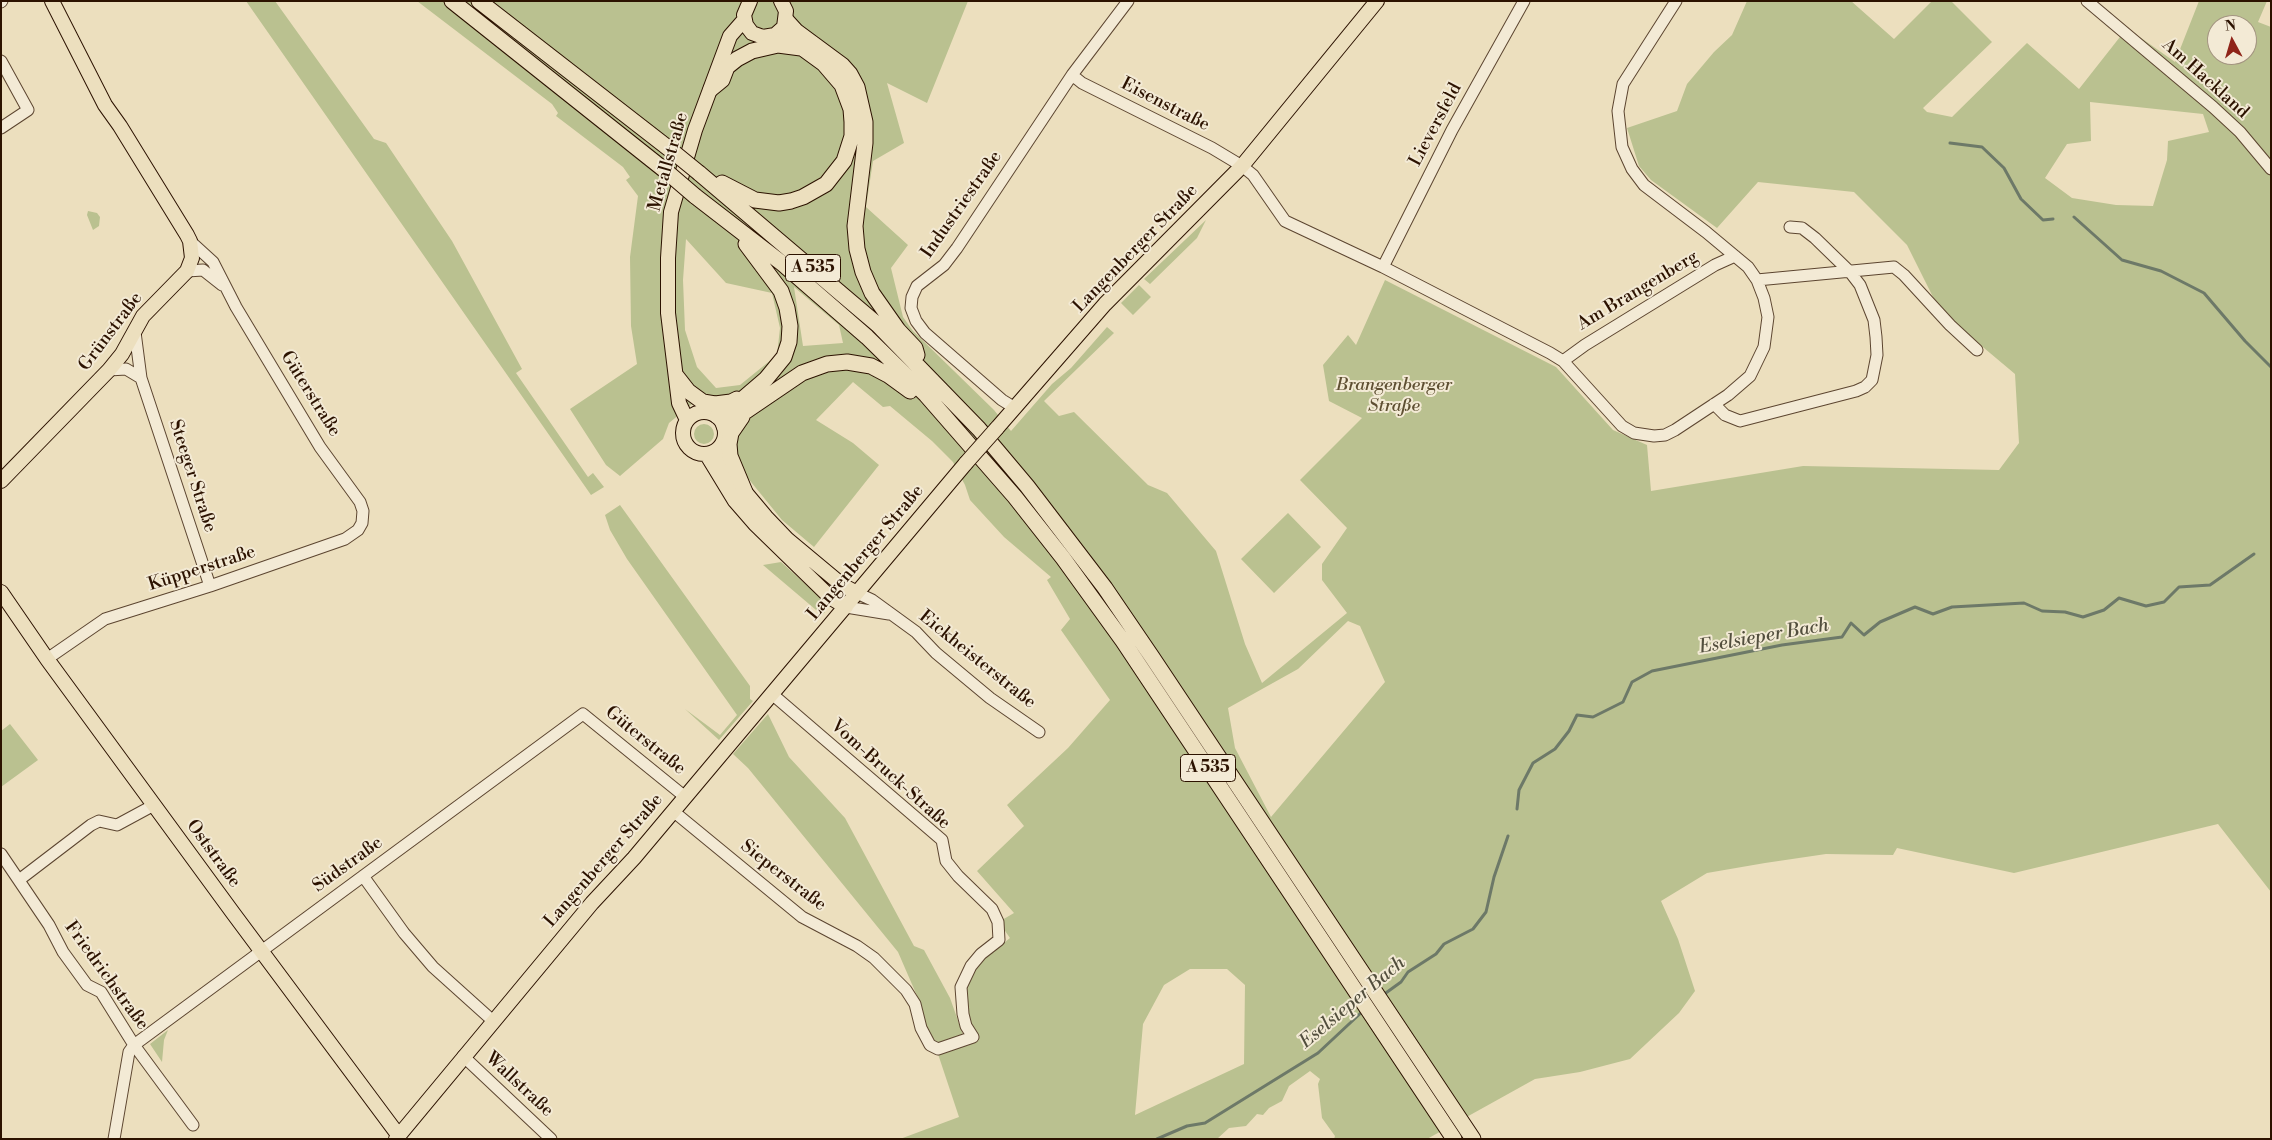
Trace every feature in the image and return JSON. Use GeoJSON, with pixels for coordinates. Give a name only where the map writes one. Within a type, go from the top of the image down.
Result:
{"type":"FeatureCollection","features":[{"type":"Feature","properties":{"kind":"highway","name":"A 535"},"geometry":{"type":"LineString","coordinates":[[452,1],[667,172],[719,216],[783,264],[926,395],[1015,497],[1063,558],[1123,641],[1454,1139]]}},
{"type":"Feature","properties":{"kind":"highway","name":"A 535"},"geometry":{"type":"LineString","coordinates":[[478,1],[699,172],[844,296],[921,369],[979,429],[1027,486],[1105,588],[1306,886],[1473,1139]]}},
{"type":"Feature","properties":{"kind":"highway"},"geometry":{"type":"LineString","coordinates":[[699,172],[744,196],[755,200],[779,203],[814,192],[826,184],[844,161],[852,136],[851,109],[842,85],[834,74],[804,48],[783,26]]}},
{"type":"Feature","properties":{"kind":"highway"},"geometry":{"type":"LineString","coordinates":[[783,26],[796,31],[842,65],[850,74],[857,87],[865,122],[865,143],[855,226],[857,249],[863,272],[872,293],[898,330],[915,348],[921,369]]}},
{"type":"Feature","properties":{"kind":"highway"},"geometry":{"type":"LineString","coordinates":[[710,90],[722,80],[728,67],[737,58],[752,51],[769,46],[804,48]]}},
{"type":"Feature","properties":{"kind":"highway"},"geometry":{"type":"LineString","coordinates":[[719,216],[772,276],[781,290],[790,326],[784,357],[775,370],[731,409],[721,421]]}},
{"type":"Feature","properties":{"kind":"highway"},"geometry":{"type":"LineString","coordinates":[[721,421],[749,408],[802,373],[837,362],[871,366],[888,374],[907,390],[926,395]]}},
{"type":"Feature","properties":{"kind":"highway"},"geometry":{"type":"LineString","coordinates":[[677,377],[688,391],[704,402],[715,404],[731,402],[756,388]]}},
{"type":"Feature","properties":{"kind":"highway"},"geometry":{"type":"LineString","coordinates":[[745,492],[730,456],[729,444],[732,433],[749,408]]}},
{"type":"Feature","properties":{"kind":"main road","name":"Güterstraße"},"geometry":{"type":"LineString","coordinates":[[52,1],[73,40],[73,46],[105,105],[120,126],[190,242]]}},
{"type":"Feature","properties":{"kind":"main road","name":"Metallstraße"},"geometry":{"type":"LineString","coordinates":[[687,420],[679,403],[668,313],[668,258],[671,212],[695,130],[730,36],[744,20],[745,10],[750,1]]}},
{"type":"Feature","properties":{"kind":"main road"},"geometry":{"type":"LineString","coordinates":[[744,20],[752,32],[763,37],[774,36],[783,26],[786,11],[781,1]]}},
{"type":"Feature","properties":{"kind":"main road","name":"Langenberger Straße"},"geometry":{"type":"LineString","coordinates":[[397,1137],[492,1021],[673,811],[996,428],[1105,304],[1242,166],[1377,1]]}},
{"type":"Feature","properties":{"kind":"main road"},"geometry":{"type":"LineString","coordinates":[[726,50],[752,32]]}},
{"type":"Feature","properties":{"kind":"main road"},"geometry":{"type":"LineString","coordinates":[[187,271],[192,258],[190,242]]}},
{"type":"Feature","properties":{"kind":"main road","name":"Grünstraße"},"geometry":{"type":"LineString","coordinates":[[1,481],[109,370],[122,354],[135,327],[143,316],[187,271]]}},
{"type":"Feature","properties":{"kind":"main road","name":"Metallstraße"},"geometry":{"type":"LineString","coordinates":[[677,377],[688,400],[701,412]]}},
{"type":"Feature","properties":{"kind":"main road"},"geometry":{"type":"LineString","coordinates":[[713,452],[725,438],[721,421],[701,412],[693,415],[687,420],[683,428],[686,444],[691,450],[713,452],[722,459],[745,492],[788,540],[842,585],[857,593]]}},
{"type":"Feature","properties":{"kind":"main road"},"geometry":{"type":"LineString","coordinates":[[713,452],[735,501],[754,524],[831,598],[846,607]]}},
{"type":"Feature","properties":{"kind":"main road","name":"Oststraße"},"geometry":{"type":"LineString","coordinates":[[1,592],[47,659],[397,1137]]}},
{"type":"Feature","properties":{"kind":"street","name":"Industriestraße"},"geometry":{"type":"LineString","coordinates":[[1015,408],[1002,400],[926,333],[916,321],[911,308],[912,297],[917,286],[944,265],[957,248],[1072,75],[1128,1]]}},
{"type":"Feature","properties":{"kind":"street","name":"Lieversfeld"},"geometry":{"type":"LineString","coordinates":[[1383,267],[1452,130],[1524,1]]}},
{"type":"Feature","properties":{"kind":"street","name":"Am Brangenberg"},"geometry":{"type":"LineString","coordinates":[[1676,1],[1623,84],[1618,111],[1619,136],[1626,158],[1637,178],[1706,232],[1735,256],[1748,267],[1764,298],[1768,316],[1767,331],[1761,357],[1750,376],[1714,404],[1665,434],[1648,436],[1622,426],[1563,361],[1584,345],[1715,265],[1735,256]]}},
{"type":"Feature","properties":{"kind":"street","name":"Am Hackland"},"geometry":{"type":"LineString","coordinates":[[2087,1],[2213,107],[2240,132],[2271,169]]}},
{"type":"Feature","properties":{"kind":"street"},"geometry":{"type":"LineString","coordinates":[[1,61],[28,110],[1,128]]}},
{"type":"Feature","properties":{"kind":"street","name":"Eisenstraße"},"geometry":{"type":"LineString","coordinates":[[1072,75],[1082,83],[1212,148],[1242,166]]}},
{"type":"Feature","properties":{"kind":"street"},"geometry":{"type":"LineString","coordinates":[[1242,166],[1253,175],[1285,221],[1383,267],[1538,345],[1563,361]]}},
{"type":"Feature","properties":{"kind":"street"},"geometry":{"type":"LineString","coordinates":[[1714,404],[1725,415],[1740,421],[1856,391],[1869,384],[1872,380],[1877,355],[1874,320],[1860,285],[1850,272],[1802,228],[1790,227]]}},
{"type":"Feature","properties":{"kind":"street","name":"Güterstraße"},"geometry":{"type":"LineString","coordinates":[[190,242],[213,262],[226,290],[320,447],[360,502],[363,515]]}},
{"type":"Feature","properties":{"kind":"street"},"geometry":{"type":"LineString","coordinates":[[1756,280],[1894,267],[1977,350]]}},
{"type":"Feature","properties":{"kind":"street","name":"Güterstraße"},"geometry":{"type":"LineString","coordinates":[[187,271],[198,269],[206,272],[226,290]]}},
{"type":"Feature","properties":{"kind":"street","name":"Steeger Straße"},"geometry":{"type":"LineString","coordinates":[[135,327],[135,345],[141,378],[210,586]]}},
{"type":"Feature","properties":{"kind":"street"},"geometry":{"type":"LineString","coordinates":[[109,370],[126,369],[141,378]]}},
{"type":"Feature","properties":{"kind":"street","name":"Küpperstraße"},"geometry":{"type":"LineString","coordinates":[[47,659],[105,619],[210,586],[345,539],[358,530],[363,515]]}},
{"type":"Feature","properties":{"kind":"street","name":"Eickheisterstraße"},"geometry":{"type":"LineString","coordinates":[[857,593],[872,600],[916,632],[936,653],[990,698],[1038,732]]}},
{"type":"Feature","properties":{"kind":"street","name":"Eickheisterstraße"},"geometry":{"type":"LineString","coordinates":[[846,607],[893,615]]}},
{"type":"Feature","properties":{"kind":"street","name":"Vom-Bruck-Straße"},"geometry":{"type":"LineString","coordinates":[[772,694],[942,840],[946,861],[958,876],[992,909],[998,922],[999,940],[981,954],[970,966],[961,988],[963,1014],[966,1026],[972,1037]]}},
{"type":"Feature","properties":{"kind":"street","name":"Güterstraße"},"geometry":{"type":"LineString","coordinates":[[583,714],[684,796]]}},
{"type":"Feature","properties":{"kind":"street","name":"Südstraße"},"geometry":{"type":"LineString","coordinates":[[134,1045],[583,714]]}},
{"type":"Feature","properties":{"kind":"street"},"geometry":{"type":"LineString","coordinates":[[17,877],[91,825],[100,821],[117,825],[154,805]]}},
{"type":"Feature","properties":{"kind":"street","name":"Sieperstraße"},"geometry":{"type":"LineString","coordinates":[[673,811],[784,904],[802,917],[857,946],[874,958],[899,981],[915,1004],[921,1028],[930,1045],[938,1048],[972,1037]]}},
{"type":"Feature","properties":{"kind":"street","name":"Friedrichstraße"},"geometry":{"type":"LineString","coordinates":[[1,854],[63,952],[87,985],[101,992],[134,1045],[193,1125]]}},
{"type":"Feature","properties":{"kind":"street"},"geometry":{"type":"LineString","coordinates":[[363,876],[404,933],[433,967],[492,1021]]}},
{"type":"Feature","properties":{"kind":"street"},"geometry":{"type":"LineString","coordinates":[[114,1139],[129,1052],[134,1045]]}},
{"type":"Feature","properties":{"kind":"street","name":"Wallstraße"},"geometry":{"type":"LineString","coordinates":[[463,1056],[551,1139]]}},
{"type":"Feature","properties":{"kind":"green space"},"geometry":{"type":"Polygon","coordinates":[[[246,1],[275,1],[374,139],[386,143],[452,241],[522,369],[516,373],[588,477],[593,473],[604,487],[591,495],[246,1]]]}},
{"type":"Feature","properties":{"kind":"green space","name":"Brangenberger Straße"},"geometry":{"type":"Polygon","coordinates":[[[417,1],[968,1],[927,103],[887,83],[904,143],[873,161],[866,207],[908,245],[891,268],[903,317],[913,331],[994,410],[1011,431],[1052,384],[1071,368],[1107,327],[1114,333],[1044,401],[1059,416],[1074,412],[1148,485],[1167,493],[1216,551],[1245,644],[1262,683],[1347,613],[1322,580],[1322,564],[1347,528],[1300,480],[1362,418],[1329,401],[1323,365],[1348,335],[1356,345],[1385,280],[1556,367],[1613,430],[1647,445],[1651,491],[1803,466],[1999,470],[2019,443],[2015,374],[1940,311],[1907,245],[1854,192],[1758,182],[1717,228],[1651,180],[1639,166],[1627,128],[1677,111],[1687,84],[1714,52],[1732,35],[1747,1],[1851,1],[1894,39],[1932,1],[1951,1],[1992,42],[1923,108],[1927,112],[1952,117],[2027,43],[2079,89],[2127,28],[2175,62],[2199,1],[2267,1],[2258,22],[2271,27],[2271,892],[2218,824],[2014,873],[1897,848],[1893,855],[1826,854],[1707,873],[1661,901],[1678,939],[1695,991],[1679,1013],[1630,1059],[1580,1072],[1535,1079],[1427,1139],[1334,1139],[1335,1136],[1322,1118],[1318,1084],[1320,1079],[1310,1071],[1289,1086],[1282,1101],[1269,1108],[1263,1115],[1257,1114],[1246,1126],[1229,1128],[1217,1139],[900,1139],[959,1117],[938,1054],[929,1039],[921,1005],[898,952],[748,768],[733,754],[768,714],[789,757],[845,818],[914,946],[924,950],[950,998],[967,1046],[979,1040],[971,1029],[964,988],[974,967],[1010,938],[1003,928],[1002,920],[1014,913],[977,871],[1024,826],[1007,805],[1068,748],[1110,700],[1061,630],[1070,619],[1047,580],[1051,577],[1004,537],[970,500],[965,485],[953,462],[932,441],[890,406],[883,407],[853,382],[816,420],[853,443],[879,465],[814,547],[782,520],[738,466],[736,448],[740,430],[703,395],[669,423],[663,439],[620,476],[606,465],[570,409],[637,364],[631,326],[630,257],[638,196],[626,180],[630,177],[623,167],[556,116],[558,113],[552,104],[417,1]],[[2090,102],[2091,141],[2067,144],[2045,178],[2072,198],[2116,205],[2153,206],[2167,160],[2168,141],[2209,132],[2203,114],[2090,102]],[[686,239],[683,280],[685,330],[697,367],[716,388],[740,385],[777,355],[780,328],[772,293],[726,283],[686,239]],[[794,287],[803,346],[843,343],[839,325],[794,287]],[[1348,621],[1298,669],[1228,708],[1235,748],[1271,817],[1385,682],[1360,626],[1348,621]],[[1190,969],[1164,985],[1143,1024],[1135,1115],[1244,1064],[1245,985],[1227,969],[1190,969]]]}},
{"type":"Feature","properties":{"kind":"green space"},"geometry":{"type":"Polygon","coordinates":[[[88,211],[97,213],[100,217],[99,226],[93,230],[87,215],[88,211]]]}},
{"type":"Feature","properties":{"kind":"green space"},"geometry":{"type":"Polygon","coordinates":[[[1206,220],[1197,238],[1150,284],[1144,279],[1206,220]]]}},
{"type":"Feature","properties":{"kind":"green space"},"geometry":{"type":"Polygon","coordinates":[[[1139,285],[1151,297],[1133,315],[1121,303],[1139,285]]]}},
{"type":"Feature","properties":{"kind":"green space"},"geometry":{"type":"Polygon","coordinates":[[[704,424],[711,427],[714,434],[711,441],[704,444],[697,441],[694,434],[697,427],[704,424]]]}},
{"type":"Feature","properties":{"kind":"green space"},"geometry":{"type":"Polygon","coordinates":[[[620,505],[750,686],[750,699],[753,701],[719,740],[685,709],[720,735],[737,715],[627,559],[610,530],[605,515],[620,505]]]}},
{"type":"Feature","properties":{"kind":"green space"},"geometry":{"type":"Polygon","coordinates":[[[1288,513],[1321,547],[1274,593],[1241,559],[1288,513]]]}},
{"type":"Feature","properties":{"kind":"green space"},"geometry":{"type":"Polygon","coordinates":[[[781,562],[821,598],[825,612],[822,615],[763,565],[781,562]]]}},
{"type":"Feature","properties":{"kind":"green space"},"geometry":{"type":"Polygon","coordinates":[[[10,724],[38,760],[1,787],[1,731],[10,724]]]}},
{"type":"Feature","properties":{"kind":"green space"},"geometry":{"type":"Polygon","coordinates":[[[168,1030],[164,1040],[162,1062],[150,1044],[168,1030]]]}},
{"type":"Feature","properties":{"kind":"waterway"},"geometry":{"type":"LineString","coordinates":[[1950,143],[1982,147],[2004,168],[2021,199],[2043,220],[2053,219]]}},
{"type":"Feature","properties":{"kind":"waterway"},"geometry":{"type":"LineString","coordinates":[[2074,217],[2122,260],[2161,271],[2204,293],[2245,341],[2271,367]]}},
{"type":"Feature","properties":{"kind":"waterway","name":"Eselsieper Bach"},"geometry":{"type":"LineString","coordinates":[[1517,809],[1519,790],[1533,763],[1555,749],[1569,731],[1577,715],[1593,717],[1623,702],[1632,682],[1652,671],[1782,645],[1842,637],[1851,623],[1864,635],[1880,622],[1915,607],[1933,614],[1952,607],[2024,603],[2042,611],[2065,612],[2083,617],[2104,610],[2119,598],[2146,606],[2164,602],[2179,587],[2210,585],[2254,554]]}},
{"type":"Feature","properties":{"kind":"waterway","name":"Eselsieper Bach"},"geometry":{"type":"LineString","coordinates":[[1383,995],[1401,982],[1408,972],[1436,954],[1444,944],[1473,929],[1486,912],[1494,877],[1508,836]]}},
{"type":"Feature","properties":{"kind":"waterway","name":"Eselsieper Bach"},"geometry":{"type":"LineString","coordinates":[[1157,1139],[1187,1126],[1205,1123],[1318,1053],[1364,1010]]}}]}
